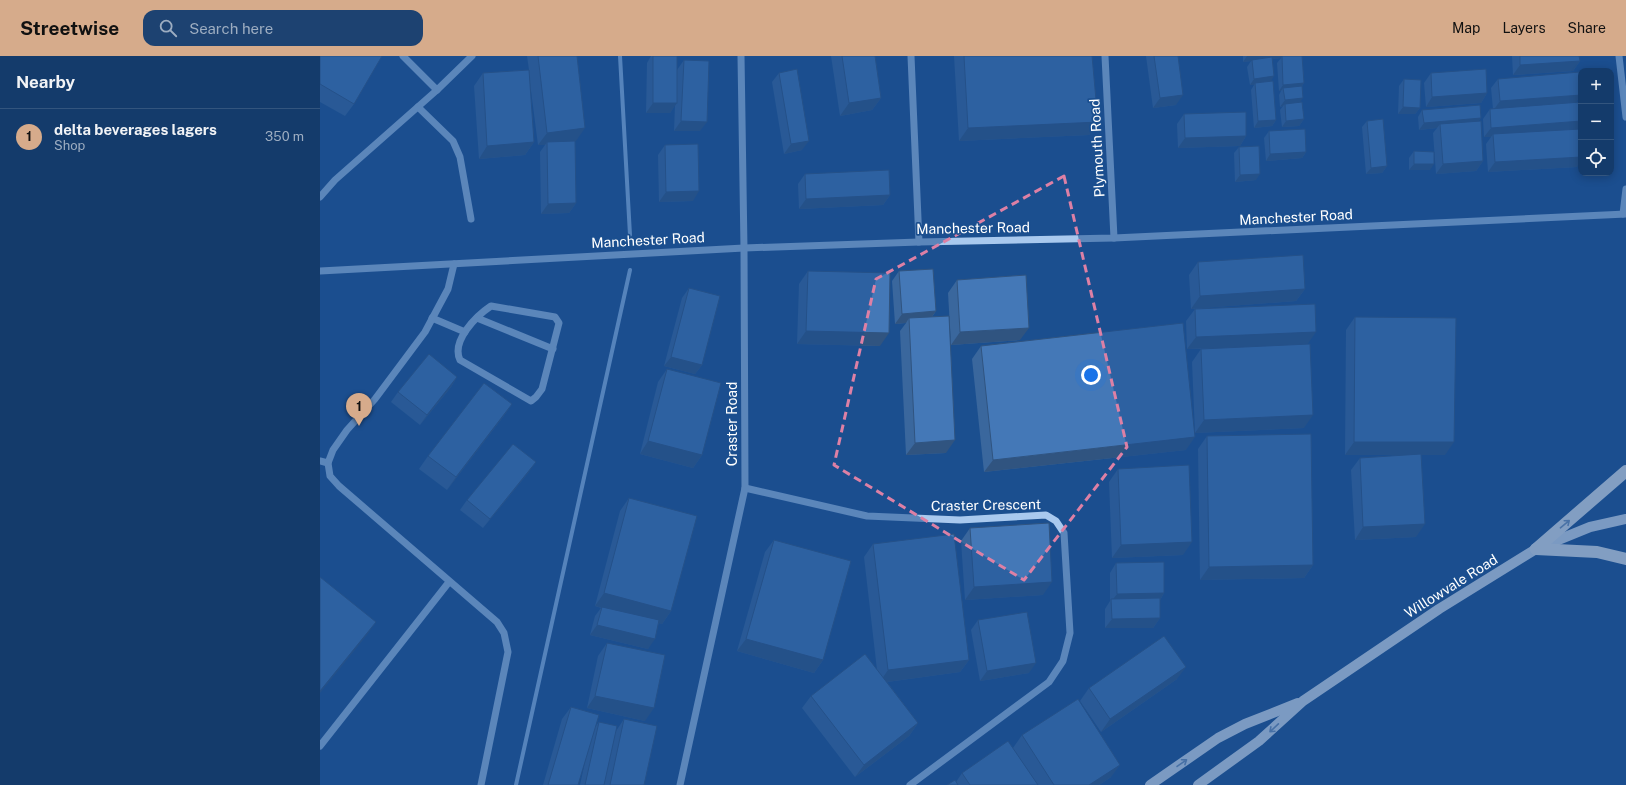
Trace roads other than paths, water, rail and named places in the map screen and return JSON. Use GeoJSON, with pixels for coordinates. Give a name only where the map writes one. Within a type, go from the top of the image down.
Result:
{"type":"FeatureCollection","features":[{"type":"Feature","properties":{"kind":"highway"},"geometry":{"type":"LineString","coordinates":[[1536,549],[1626,471]]}},
{"type":"Feature","properties":{"kind":"highway"},"geometry":{"type":"LineString","coordinates":[[1536,549],[1597,552],[1626,559]]}},
{"type":"Feature","properties":{"kind":"main road","name":"Willowvale Road"},"geometry":{"type":"LineString","coordinates":[[1198,785],[1259,741],[1302,701],[1439,608],[1536,549],[1590,526],[1626,519]]}},
{"type":"Feature","properties":{"kind":"main road","name":"Willowvale Road"},"geometry":{"type":"LineString","coordinates":[[1150,785],[1218,738],[1245,724],[1302,701]]}},
{"type":"Feature","properties":{"kind":"street"},"geometry":{"type":"LineString","coordinates":[[403,56],[437,90]]}},
{"type":"Feature","properties":{"kind":"street"},"geometry":{"type":"LineString","coordinates":[[320,197],[335,180],[437,90],[472,56]]}},
{"type":"Feature","properties":{"kind":"street","name":"Craster Road"},"geometry":{"type":"LineString","coordinates":[[680,785],[745,488],[744,248],[741,56]]}},
{"type":"Feature","properties":{"kind":"street"},"geometry":{"type":"LineString","coordinates":[[911,56],[919,242]]}},
{"type":"Feature","properties":{"kind":"street","name":"Plymouth Road"},"geometry":{"type":"LineString","coordinates":[[1105,56],[1114,238]]}},
{"type":"Feature","properties":{"kind":"street"},"geometry":{"type":"LineString","coordinates":[[1619,56],[1626,117]]}},
{"type":"Feature","properties":{"kind":"street"},"geometry":{"type":"LineString","coordinates":[[418,107],[453,141],[460,157],[471,219]]}},
{"type":"Feature","properties":{"kind":"street"},"geometry":{"type":"LineString","coordinates":[[1625,214],[1626,190]]}},
{"type":"Feature","properties":{"kind":"street","name":"Manchester Road"},"geometry":{"type":"LineString","coordinates":[[320,270],[744,248],[919,242],[1114,238],[1625,214]]}},
{"type":"Feature","properties":{"kind":"street"},"geometry":{"type":"LineString","coordinates":[[454,264],[448,289],[425,332],[384,388],[348,430],[334,450],[328,463],[330,476],[339,486],[497,622],[504,633],[508,652],[480,785]]}},
{"type":"Feature","properties":{"kind":"street"},"geometry":{"type":"LineString","coordinates":[[491,306],[555,317],[560,326],[542,389],[536,397],[531,401],[460,360],[458,351],[465,332],[477,318],[491,306]]}},
{"type":"Feature","properties":{"kind":"street"},"geometry":{"type":"LineString","coordinates":[[432,318],[465,332]]}},
{"type":"Feature","properties":{"kind":"street"},"geometry":{"type":"LineString","coordinates":[[477,318],[553,349]]}},
{"type":"Feature","properties":{"kind":"street"},"geometry":{"type":"LineString","coordinates":[[320,461],[328,463]]}},
{"type":"Feature","properties":{"kind":"street","name":"Craster Crescent"},"geometry":{"type":"LineString","coordinates":[[745,488],[867,516],[960,520],[1046,515],[1056,521],[1064,533],[1070,633],[1063,661],[1049,682],[910,785]]}},
{"type":"Feature","properties":{"kind":"street"},"geometry":{"type":"LineString","coordinates":[[320,746],[449,582]]}},
{"type":"Feature","properties":{"kind":"waterway"},"geometry":{"type":"LineString","coordinates":[[620,56],[630,235]]}},
{"type":"Feature","properties":{"kind":"waterway"},"geometry":{"type":"LineString","coordinates":[[516,785],[630,270]]}},
{"type":"Feature","properties":{"kind":"place","name":"delta beverages lagers"},"geometry":{"type":"Point","coordinates":[359,426]}}]}
